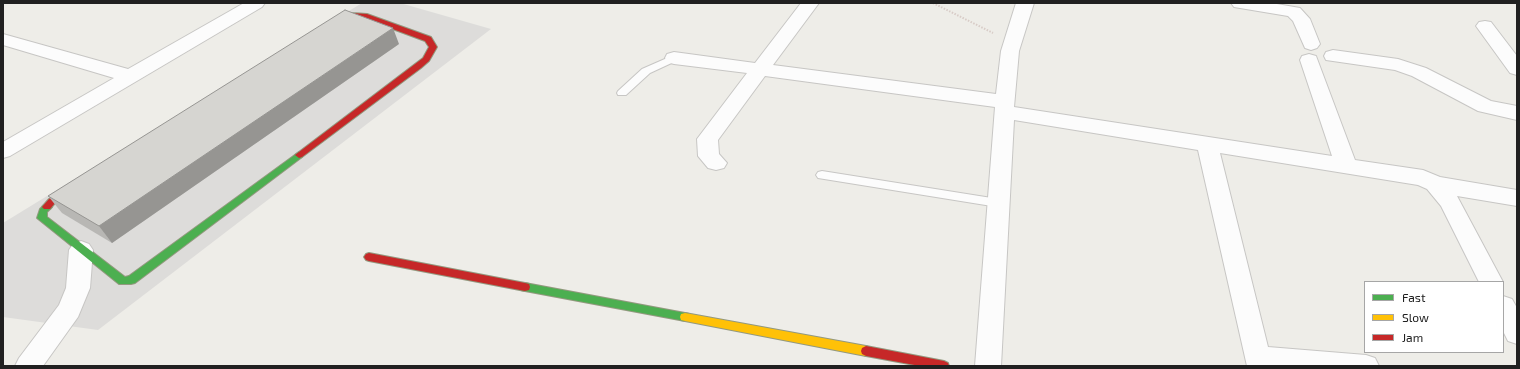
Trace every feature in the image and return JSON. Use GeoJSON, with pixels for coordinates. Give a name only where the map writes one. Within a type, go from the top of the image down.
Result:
{"type":"FeatureCollection","features":[{"type":"Feature","properties":{"kind":"street"},"geometry":{"type":"LineString","coordinates":[[3,151],[256,3]]}},
{"type":"Feature","properties":{"kind":"street"},"geometry":{"type":"LineString","coordinates":[[716,163],[709,156],[707,139],[810,3]]}},
{"type":"Feature","properties":{"kind":"street"},"geometry":{"type":"LineString","coordinates":[[988,366],[998,203],[1010,51],[1025,3]]}},
{"type":"Feature","properties":{"kind":"street"},"geometry":{"type":"LineString","coordinates":[[1240,3],[1294,12],[1301,19],[1346,165]]}},
{"type":"Feature","properties":{"kind":"street"},"geometry":{"type":"LineString","coordinates":[[364,16],[428,39],[432,43],[433,47],[431,52],[418,66],[132,280],[123,281],[81,250],[42,218],[43,211],[52,201],[346,17],[364,16]]}},
{"type":"Feature","properties":{"kind":"street"},"geometry":{"type":"LineString","coordinates":[[1485,26],[1517,69]]}},
{"type":"Feature","properties":{"kind":"street"},"geometry":{"type":"LineString","coordinates":[[3,39],[130,76]]}},
{"type":"Feature","properties":{"kind":"street"},"geometry":{"type":"LineString","coordinates":[[1333,56],[1398,64],[1419,72],[1485,106],[1517,113]]}},
{"type":"Feature","properties":{"kind":"street"},"geometry":{"type":"LineString","coordinates":[[674,58],[1005,107],[1207,143],[1423,178],[1435,184],[1517,198]]}},
{"type":"Feature","properties":{"kind":"street"},"geometry":{"type":"LineString","coordinates":[[1207,143],[1259,362],[1366,366]]}},
{"type":"Feature","properties":{"kind":"street"},"geometry":{"type":"LineString","coordinates":[[1435,184],[1450,202],[1490,281]]}},
{"type":"Feature","properties":{"kind":"street"},"geometry":{"type":"LineString","coordinates":[[28,366],[69,310],[78,288],[81,250]]}},
{"type":"Feature","properties":{"kind":"street"},"geometry":{"type":"LineString","coordinates":[[369,257],[944,366]]}},
{"type":"Feature","properties":{"kind":"street"},"geometry":{"type":"LineString","coordinates":[[1504,308],[1517,333]]}},
{"type":"Feature","properties":{"kind":"lane"},"geometry":{"type":"LineString","coordinates":[[622,93],[646,71],[674,58]]}},
{"type":"Feature","properties":{"kind":"lane"},"geometry":{"type":"LineString","coordinates":[[822,176],[998,203]]}},
{"type":"Feature","properties":{"kind":"path"},"geometry":{"type":"LineString","coordinates":[[932,3],[1013,42]]}},
{"type":"Feature","properties":{"kind":"shaded area"},"geometry":{"type":"Polygon","coordinates":[[[362,3],[400,3],[491,29],[98,330],[3,317],[3,223],[362,3]]]}},
{"type":"Feature","properties":{"kind":"building"},"geometry":{"type":"Polygon","coordinates":[[[345,10],[393,28],[99,226],[48,196],[345,10]]]}},
{"type":"Feature","properties":{"kind":"traffic: fast"},"geometry":{"type":"LineString","coordinates":[[47,207],[43,211],[42,218],[123,281],[131,280],[299,155]]}},
{"type":"Feature","properties":{"kind":"traffic: fast"},"geometry":{"type":"LineString","coordinates":[[525,287],[685,317]]}},
{"type":"Feature","properties":{"kind":"traffic: slow"},"geometry":{"type":"LineString","coordinates":[[685,317],[866,351]]}},
{"type":"Feature","properties":{"kind":"traffic: jam"},"geometry":{"type":"LineString","coordinates":[[299,155],[418,66],[426,59],[433,47],[428,39],[364,16],[352,15]]}},
{"type":"Feature","properties":{"kind":"traffic: jam"},"geometry":{"type":"LineString","coordinates":[[47,207],[52,201],[346,17],[352,15]]}},
{"type":"Feature","properties":{"kind":"traffic: jam"},"geometry":{"type":"LineString","coordinates":[[369,257],[525,287]]}},
{"type":"Feature","properties":{"kind":"traffic: jam"},"geometry":{"type":"LineString","coordinates":[[866,351],[944,366]]}}]}
